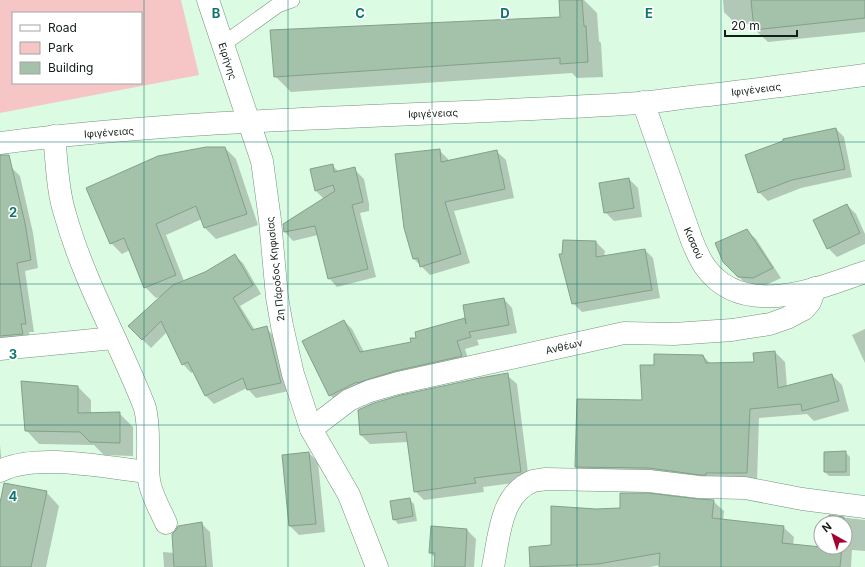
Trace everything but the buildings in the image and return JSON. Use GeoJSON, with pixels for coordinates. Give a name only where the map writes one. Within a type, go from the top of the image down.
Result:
{"type":"FeatureCollection","features":[{"type":"Feature","properties":{"kind":"street","name":"Ειρήνης"},"geometry":{"type":"LineString","coordinates":[[208,0],[236,88],[249,121]]}},
{"type":"Feature","properties":{"kind":"street","name":"Ιφιγένειας"},"geometry":{"type":"LineString","coordinates":[[0,143],[54,136],[249,121],[543,109],[643,102],[790,86],[865,75]]}},
{"type":"Feature","properties":{"kind":"street","name":"Κισσού"},"geometry":{"type":"LineString","coordinates":[[643,102],[697,254],[707,269],[726,285],[739,292],[753,296],[790,294],[815,288],[865,272]]}},
{"type":"Feature","properties":{"kind":"street","name":"2η Πάροδος Κηφισίας"},"geometry":{"type":"LineString","coordinates":[[249,121],[262,161],[265,178],[275,284],[282,326],[293,374],[311,429],[349,495],[377,567]]}},
{"type":"Feature","properties":{"kind":"street"},"geometry":{"type":"LineString","coordinates":[[54,136],[64,213],[78,254],[114,338],[139,391],[145,408],[149,432],[148,472],[152,491],[166,523]]}},
{"type":"Feature","properties":{"kind":"street","name":"Ανθέων"},"geometry":{"type":"LineString","coordinates":[[311,429],[349,400],[370,391],[398,383],[624,333],[674,334],[732,330],[770,324],[787,318],[804,309],[810,302],[815,288]]}},
{"type":"Feature","properties":{"kind":"street"},"geometry":{"type":"LineString","coordinates":[[0,349],[114,338]]}},
{"type":"Feature","properties":{"kind":"street"},"geometry":{"type":"LineString","coordinates":[[0,471],[28,462],[64,462],[148,472]]}},
{"type":"Feature","properties":{"kind":"street"},"geometry":{"type":"LineString","coordinates":[[492,567],[504,514],[508,504],[520,490],[533,481],[545,479],[649,481],[699,487],[745,488],[802,499],[865,507]]}},
{"type":"Feature","properties":{"kind":"lane"},"geometry":{"type":"LineString","coordinates":[[222,45],[278,5],[292,0]]}},
{"type":"Feature","properties":{"kind":"green space"},"geometry":{"type":"Polygon","coordinates":[[[0,0],[181,0],[199,75],[0,113],[0,0]]]}}]}
